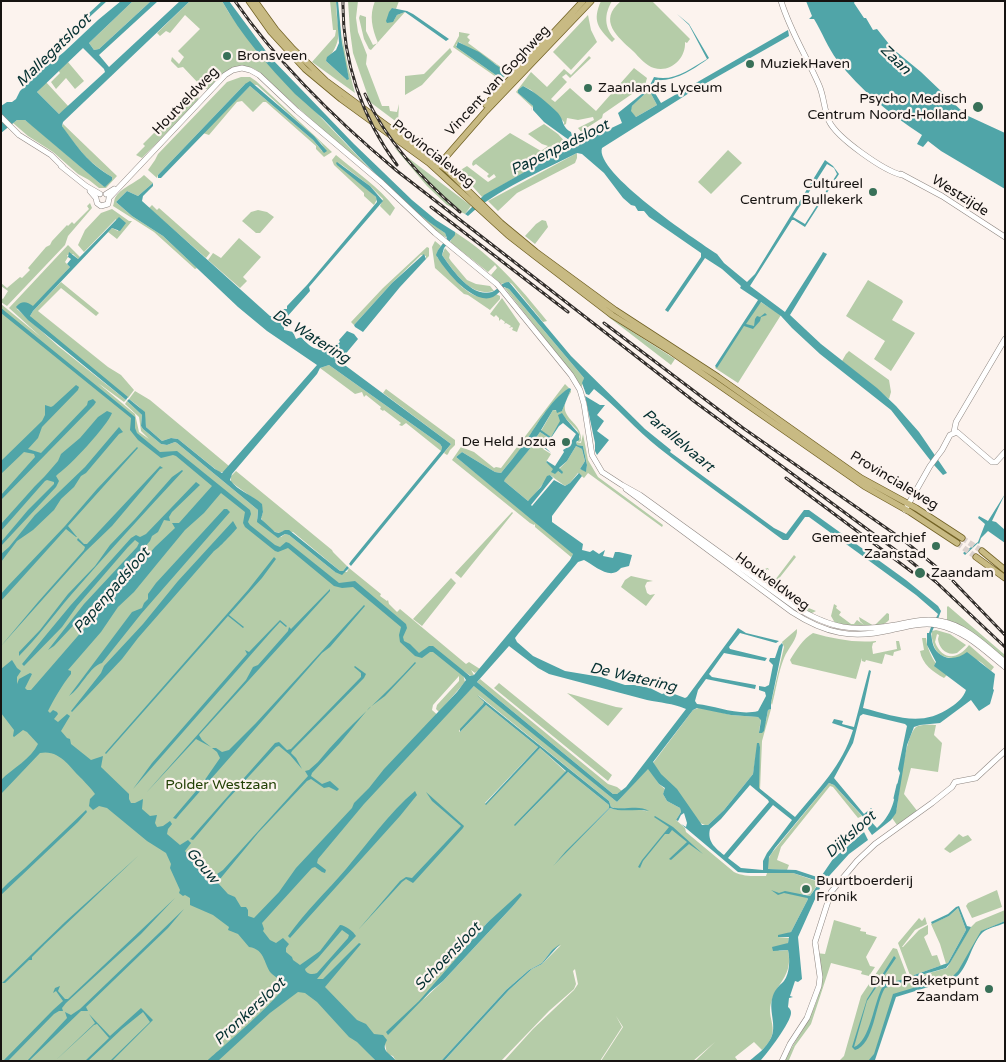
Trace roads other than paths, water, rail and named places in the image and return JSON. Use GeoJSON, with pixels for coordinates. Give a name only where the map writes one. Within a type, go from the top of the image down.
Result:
{"type":"FeatureCollection","features":[{"type":"Feature","properties":{"kind":"main road","name":"Provincialeweg"},"geometry":{"type":"LineString","coordinates":[[249,1],[271,32],[305,69],[341,99],[437,165]]}},
{"type":"Feature","properties":{"kind":"main road","name":"Provincialeweg"},"geometry":{"type":"LineString","coordinates":[[255,1],[292,49],[326,81],[437,165],[485,211],[613,312],[718,377],[864,486],[905,506],[956,533],[961,539],[938,529],[905,506]]}},
{"type":"Feature","properties":{"kind":"main road","name":"Vincent van Goghweg"},"geometry":{"type":"LineString","coordinates":[[437,165],[454,140],[583,1]]}},
{"type":"Feature","properties":{"kind":"main road","name":"Vincent van Goghweg"},"geometry":{"type":"LineString","coordinates":[[437,165],[591,1]]}},
{"type":"Feature","properties":{"kind":"main road","name":"Provincialeweg"},"geometry":{"type":"LineString","coordinates":[[671,349],[710,380],[787,429]]}},
{"type":"Feature","properties":{"kind":"main road"},"geometry":{"type":"LineString","coordinates":[[710,380],[718,377],[711,368]]}},
{"type":"Feature","properties":{"kind":"main road"},"geometry":{"type":"LineString","coordinates":[[982,550],[1005,570]]}},
{"type":"Feature","properties":{"kind":"main road"},"geometry":{"type":"LineString","coordinates":[[976,557],[1005,578]]}},
{"type":"Feature","properties":{"kind":"street","name":"Westzijde"},"geometry":{"type":"LineString","coordinates":[[781,1],[790,29],[820,87],[828,117],[834,126],[859,152],[942,196],[1005,237]]}},
{"type":"Feature","properties":{"kind":"street","name":"Houtveldweg"},"geometry":{"type":"LineString","coordinates":[[1,117],[12,128],[41,150],[51,155],[86,186],[103,196],[119,186],[225,75],[233,70],[242,68],[250,70],[259,75],[382,183],[436,234],[504,291],[571,375],[580,390],[592,455],[602,472],[795,607],[818,620],[839,627],[860,629],[921,620],[935,623],[965,631],[1005,662]]}},
{"type":"Feature","properties":{"kind":"street"},"geometry":{"type":"LineString","coordinates":[[905,506],[930,466],[956,432],[958,420],[1005,339]]}},
{"type":"Feature","properties":{"kind":"street"},"geometry":{"type":"LineString","coordinates":[[956,432],[989,461],[996,462],[1005,452]]}},
{"type":"Feature","properties":{"kind":"street","name":"Houtveldweg"},"geometry":{"type":"LineString","coordinates":[[673,521],[792,612],[813,625],[839,633],[860,635],[935,623],[965,636],[1005,668]]}},
{"type":"Feature","properties":{"kind":"street"},"geometry":{"type":"LineString","coordinates":[[813,625],[818,620]]}},
{"type":"Feature","properties":{"kind":"street"},"geometry":{"type":"LineString","coordinates":[[782,1061],[807,1018],[819,986],[820,977],[815,942],[830,893],[857,861],[875,844],[903,826],[952,787],[955,782],[976,778],[1005,751]]}},
{"type":"Feature","properties":{"kind":"water"},"geometry":{"type":"Polygon","coordinates":[[[102,1],[107,1],[46,57],[44,55],[102,1]]]}},
{"type":"Feature","properties":{"kind":"water"},"geometry":{"type":"Polygon","coordinates":[[[121,1],[133,1],[89,43],[94,50],[99,49],[151,1],[158,1],[99,55],[109,67],[180,1],[190,1],[63,122],[62,126],[73,142],[96,166],[112,177],[112,180],[105,187],[25,120],[17,120],[1,133],[1,106],[16,99],[20,91],[36,75],[121,1]],[[83,48],[37,92],[59,114],[105,72],[83,48]]]}},
{"type":"Feature","properties":{"kind":"water"},"geometry":{"type":"Polygon","coordinates":[[[222,1],[229,1],[271,58],[354,144],[412,200],[436,220],[455,232],[455,235],[444,248],[442,255],[463,281],[477,291],[484,293],[492,292],[504,283],[509,282],[571,356],[645,429],[671,450],[670,452],[774,528],[786,534],[804,510],[809,510],[906,580],[938,606],[941,611],[938,619],[936,618],[938,614],[916,595],[809,517],[805,517],[788,540],[783,540],[689,472],[642,434],[594,389],[589,395],[586,394],[582,383],[584,378],[509,289],[504,287],[493,297],[485,298],[468,291],[452,277],[436,255],[447,238],[445,233],[414,210],[327,123],[295,94],[256,50],[222,1]]]}},
{"type":"Feature","properties":{"kind":"water"},"geometry":{"type":"Polygon","coordinates":[[[336,1],[338,1],[342,43],[349,79],[347,80],[326,61],[327,57],[336,50],[339,43],[336,1]]]}},
{"type":"Feature","properties":{"kind":"water","name":"Zaan"},"geometry":{"type":"Polygon","coordinates":[[[806,1],[855,1],[854,3],[873,30],[877,29],[893,49],[921,72],[966,115],[1005,133],[1005,189],[941,151],[928,141],[923,147],[917,144],[922,135],[876,101],[837,60],[814,19],[809,19],[812,16],[806,1]]]}},
{"type":"Feature","properties":{"kind":"water"},"geometry":{"type":"Polygon","coordinates":[[[392,8],[413,14],[449,39],[446,41],[405,12],[397,15],[393,22],[387,23],[389,12],[392,8]]]}},
{"type":"Feature","properties":{"kind":"water"},"geometry":{"type":"Polygon","coordinates":[[[677,14],[689,24],[709,58],[677,77],[655,80],[652,88],[661,103],[788,30],[789,36],[694,90],[602,148],[604,159],[614,173],[629,188],[669,221],[717,254],[724,263],[747,282],[755,274],[825,160],[833,166],[839,174],[805,227],[792,220],[750,286],[785,312],[823,252],[827,254],[790,315],[821,344],[877,388],[896,406],[919,432],[947,473],[943,475],[934,465],[891,410],[820,354],[781,316],[761,302],[746,324],[754,326],[757,316],[760,317],[765,313],[767,315],[761,317],[753,329],[744,326],[717,368],[715,366],[758,300],[740,288],[741,286],[722,269],[705,258],[668,312],[665,310],[701,257],[701,253],[649,217],[644,211],[638,211],[635,206],[623,198],[604,173],[582,154],[577,153],[534,174],[492,197],[468,216],[465,214],[484,195],[572,145],[569,140],[544,122],[533,110],[533,106],[518,93],[518,90],[523,86],[532,91],[558,113],[572,136],[584,141],[622,123],[618,113],[648,89],[654,77],[668,78],[675,76],[707,59],[689,25],[677,14]],[[649,90],[632,106],[631,111],[636,117],[657,105],[649,90]],[[827,164],[793,217],[805,224],[837,174],[834,168],[827,164]]]}},
{"type":"Feature","properties":{"kind":"water"},"geometry":{"type":"Polygon","coordinates":[[[458,42],[479,52],[507,73],[500,78],[456,47],[458,42]]]}},
{"type":"Feature","properties":{"kind":"water"},"geometry":{"type":"Polygon","coordinates":[[[250,81],[314,136],[327,151],[324,153],[313,140],[250,86],[161,178],[158,178],[158,175],[250,81]]]}},
{"type":"Feature","properties":{"kind":"water"},"geometry":{"type":"Polygon","coordinates":[[[337,162],[370,186],[383,201],[309,287],[310,291],[284,318],[284,330],[293,332],[296,339],[301,337],[309,345],[319,350],[329,349],[340,342],[339,340],[347,331],[354,334],[358,339],[343,357],[345,359],[342,363],[451,444],[351,566],[349,564],[351,561],[441,451],[442,447],[329,365],[320,368],[317,374],[232,474],[230,480],[262,504],[263,512],[261,519],[275,532],[279,533],[289,530],[340,571],[343,571],[347,566],[349,568],[342,575],[335,572],[289,535],[285,534],[278,538],[257,522],[258,510],[177,443],[161,444],[141,426],[142,415],[127,401],[129,399],[145,412],[146,427],[162,441],[171,438],[178,439],[222,473],[317,365],[267,331],[238,307],[163,236],[132,216],[116,202],[127,191],[138,196],[153,183],[153,186],[143,196],[142,201],[270,316],[276,317],[284,309],[287,309],[287,306],[377,202],[376,197],[337,165],[337,162]]]}},
{"type":"Feature","properties":{"kind":"water"},"geometry":{"type":"Polygon","coordinates":[[[119,217],[126,223],[120,231],[112,228],[30,316],[128,397],[126,400],[28,320],[16,307],[20,303],[25,302],[33,306],[70,267],[67,264],[71,259],[68,257],[69,252],[78,259],[119,217]]]}},
{"type":"Feature","properties":{"kind":"water"},"geometry":{"type":"Polygon","coordinates":[[[424,254],[426,259],[363,332],[355,327],[354,325],[392,283],[424,254]]]}},
{"type":"Feature","properties":{"kind":"water"},"geometry":{"type":"Polygon","coordinates":[[[1,308],[135,417],[137,433],[160,452],[177,451],[250,510],[251,514],[248,522],[250,525],[275,545],[280,547],[286,542],[289,543],[339,583],[355,581],[406,624],[404,641],[419,653],[429,646],[433,646],[470,676],[474,675],[573,554],[456,457],[462,452],[495,472],[501,473],[549,407],[562,393],[569,388],[571,389],[562,411],[557,413],[556,410],[553,410],[541,430],[551,437],[560,421],[558,415],[562,413],[579,434],[579,440],[576,442],[577,445],[583,446],[587,465],[586,472],[580,469],[585,461],[582,449],[576,446],[567,461],[559,468],[563,472],[562,474],[558,471],[555,474],[551,472],[553,469],[546,462],[555,466],[564,452],[563,450],[568,447],[569,441],[571,442],[576,434],[563,423],[545,447],[551,453],[543,447],[549,438],[540,432],[533,445],[504,481],[528,501],[541,487],[547,476],[550,475],[553,478],[532,506],[554,480],[565,486],[579,473],[582,476],[552,516],[552,522],[583,544],[582,550],[590,552],[593,550],[599,554],[605,550],[603,556],[613,558],[615,552],[632,555],[629,566],[613,573],[603,571],[584,560],[578,562],[518,634],[515,638],[517,642],[533,656],[565,671],[601,677],[625,685],[650,688],[662,694],[669,692],[685,698],[738,628],[746,633],[779,641],[776,643],[740,633],[729,647],[730,649],[767,658],[765,661],[724,653],[709,674],[712,677],[756,685],[755,689],[706,679],[698,690],[695,701],[697,704],[743,712],[758,711],[766,696],[765,692],[759,690],[759,686],[765,687],[769,685],[773,665],[769,661],[770,658],[775,658],[779,646],[782,643],[783,645],[771,709],[768,710],[762,733],[759,733],[761,720],[758,717],[731,715],[697,708],[693,710],[653,762],[661,774],[677,789],[702,825],[708,825],[724,810],[753,774],[757,743],[759,743],[760,747],[759,788],[795,817],[829,776],[843,755],[853,730],[832,723],[834,719],[843,721],[842,724],[854,727],[869,670],[871,671],[863,708],[897,717],[919,719],[940,713],[958,702],[966,690],[934,666],[936,662],[927,645],[927,633],[929,633],[937,620],[931,634],[934,647],[938,653],[942,656],[955,658],[967,652],[995,674],[994,690],[990,704],[979,711],[971,700],[940,723],[914,727],[907,745],[896,813],[891,820],[872,835],[866,820],[834,785],[829,783],[775,848],[769,857],[768,869],[796,870],[820,878],[833,859],[864,832],[868,840],[849,854],[821,885],[818,881],[793,873],[738,872],[681,824],[686,827],[687,823],[684,813],[678,821],[676,820],[681,812],[680,808],[667,801],[663,794],[665,788],[659,784],[648,769],[617,802],[474,686],[364,804],[318,859],[317,863],[326,870],[325,873],[315,867],[312,868],[262,923],[263,931],[270,940],[276,943],[283,938],[289,944],[286,952],[300,965],[320,951],[340,925],[347,927],[356,936],[317,979],[323,979],[359,943],[361,944],[325,987],[357,1020],[366,1024],[374,1034],[383,1035],[387,1040],[385,1050],[396,1061],[376,1061],[357,1042],[349,1037],[317,1002],[305,993],[298,992],[270,1013],[218,1061],[207,1061],[263,1010],[282,990],[285,984],[269,971],[259,951],[249,947],[238,934],[228,930],[229,927],[213,915],[190,905],[190,898],[179,893],[180,890],[170,868],[171,864],[166,853],[147,841],[107,808],[99,806],[93,810],[89,806],[90,799],[95,794],[64,760],[53,754],[40,753],[1,794],[1,780],[26,759],[38,744],[23,730],[14,737],[14,730],[1,713],[1,669],[12,660],[21,671],[17,677],[17,684],[19,679],[30,673],[32,674],[25,688],[31,690],[155,547],[175,528],[172,523],[179,523],[212,486],[176,456],[161,458],[138,440],[130,430],[131,418],[1,313],[1,308]],[[221,493],[204,513],[185,530],[134,592],[118,607],[101,632],[68,670],[71,671],[71,674],[58,692],[48,711],[50,713],[53,710],[57,712],[58,714],[54,719],[58,722],[67,714],[70,716],[61,731],[70,739],[71,744],[91,760],[103,756],[101,767],[129,794],[131,803],[143,799],[142,809],[150,816],[157,815],[155,823],[157,827],[163,826],[170,821],[172,824],[167,834],[180,845],[188,840],[191,843],[185,851],[194,863],[209,877],[219,879],[218,883],[228,894],[235,897],[241,907],[246,907],[248,916],[254,918],[279,892],[296,868],[352,808],[354,803],[384,769],[457,692],[466,680],[433,652],[422,658],[415,656],[400,642],[401,627],[353,587],[342,588],[334,586],[288,548],[278,552],[275,551],[245,527],[243,523],[245,512],[221,493]],[[509,646],[477,682],[613,794],[617,794],[626,787],[686,709],[549,674],[509,646]],[[863,714],[860,716],[853,743],[834,778],[864,814],[871,808],[874,811],[867,817],[877,828],[891,809],[900,773],[898,769],[907,726],[863,714]],[[750,785],[710,829],[709,833],[715,847],[724,855],[769,802],[750,785]],[[773,805],[728,858],[741,868],[763,870],[763,861],[767,853],[792,820],[773,805]],[[342,930],[318,958],[305,969],[310,974],[317,973],[349,935],[342,930]]]}},
{"type":"Feature","properties":{"kind":"water"},"geometry":{"type":"Polygon","coordinates":[[[76,385],[79,387],[78,390],[42,427],[38,438],[28,449],[41,453],[87,405],[88,401],[93,399],[96,402],[1,500],[1,495],[35,457],[34,454],[24,452],[1,474],[1,461],[42,421],[45,415],[45,405],[53,406],[76,385]]]}},
{"type":"Feature","properties":{"kind":"water"},"geometry":{"type":"Polygon","coordinates":[[[585,396],[600,405],[605,405],[597,415],[604,421],[597,431],[609,440],[597,455],[595,451],[585,396]]]}},
{"type":"Feature","properties":{"kind":"water"},"geometry":{"type":"Polygon","coordinates":[[[107,411],[112,413],[96,436],[56,476],[59,481],[56,487],[1,546],[1,542],[54,482],[45,481],[1,531],[1,524],[58,461],[61,454],[80,438],[98,417],[107,411]]]}},
{"type":"Feature","properties":{"kind":"water"},"geometry":{"type":"Polygon","coordinates":[[[119,427],[123,432],[119,434],[86,473],[81,476],[54,510],[33,530],[17,541],[1,562],[1,554],[35,515],[85,467],[119,427]]]}},
{"type":"Feature","properties":{"kind":"water"},"geometry":{"type":"Polygon","coordinates":[[[137,447],[68,526],[77,537],[66,529],[1,601],[1,594],[7,587],[137,447]]]}},
{"type":"Feature","properties":{"kind":"water"},"geometry":{"type":"Polygon","coordinates":[[[160,466],[163,468],[160,469],[112,526],[85,552],[1,646],[84,550],[85,547],[77,540],[78,538],[84,544],[87,544],[160,466]]]}},
{"type":"Feature","properties":{"kind":"water"},"geometry":{"type":"Polygon","coordinates":[[[182,470],[19,656],[19,652],[40,630],[68,594],[95,566],[110,545],[172,477],[182,470]]]}},
{"type":"Feature","properties":{"kind":"water"},"geometry":{"type":"Polygon","coordinates":[[[196,482],[200,485],[172,512],[169,517],[170,521],[164,520],[158,532],[152,536],[150,541],[115,581],[54,646],[48,650],[84,604],[137,547],[139,543],[135,540],[77,606],[62,627],[24,666],[22,664],[70,606],[131,538],[136,535],[140,537],[146,534],[196,482]]]}},
{"type":"Feature","properties":{"kind":"water"},"geometry":{"type":"Polygon","coordinates":[[[1005,494],[992,521],[1005,530],[1005,543],[988,531],[981,538],[979,544],[965,555],[963,553],[978,542],[985,524],[978,518],[979,516],[988,521],[1005,494]]]}},
{"type":"Feature","properties":{"kind":"water"},"geometry":{"type":"Polygon","coordinates":[[[224,509],[230,512],[141,614],[102,663],[93,668],[78,688],[69,696],[132,612],[142,608],[148,599],[148,594],[156,583],[224,509]]]}},
{"type":"Feature","properties":{"kind":"water"},"geometry":{"type":"Polygon","coordinates":[[[233,521],[237,528],[214,551],[122,659],[72,712],[101,673],[104,666],[233,521]]]}},
{"type":"Feature","properties":{"kind":"water"},"geometry":{"type":"Polygon","coordinates":[[[274,557],[276,559],[262,578],[229,615],[244,627],[228,616],[106,754],[248,590],[274,557]]]}},
{"type":"Feature","properties":{"kind":"water"},"geometry":{"type":"Polygon","coordinates":[[[330,589],[199,735],[211,747],[196,739],[146,793],[246,680],[253,667],[258,665],[288,631],[289,627],[291,629],[330,589]]]}},
{"type":"Feature","properties":{"kind":"water"},"geometry":{"type":"Polygon","coordinates":[[[364,605],[330,647],[322,653],[176,819],[173,818],[202,784],[220,758],[212,748],[222,752],[229,750],[364,605]]]}},
{"type":"Feature","properties":{"kind":"water"},"geometry":{"type":"Polygon","coordinates":[[[280,620],[287,626],[280,622],[133,789],[152,763],[247,654],[245,650],[249,652],[280,620]]]}},
{"type":"Feature","properties":{"kind":"water"},"geometry":{"type":"Polygon","coordinates":[[[415,662],[416,663],[385,696],[371,706],[415,662]]]}},
{"type":"Feature","properties":{"kind":"water"},"geometry":{"type":"Polygon","coordinates":[[[355,666],[366,674],[364,678],[292,751],[291,753],[302,769],[290,755],[279,746],[276,747],[194,839],[190,839],[275,743],[279,742],[287,750],[291,749],[361,677],[361,673],[355,666]]]}},
{"type":"Feature","properties":{"kind":"water"},"geometry":{"type":"Polygon","coordinates":[[[477,695],[609,801],[611,807],[641,808],[649,811],[610,808],[553,866],[609,808],[609,805],[568,772],[515,826],[566,771],[540,748],[486,805],[538,747],[486,705],[460,732],[460,729],[484,702],[477,695]]]}},
{"type":"Feature","properties":{"kind":"water"},"geometry":{"type":"Polygon","coordinates":[[[367,710],[312,773],[311,776],[322,784],[330,781],[339,789],[337,791],[329,787],[324,788],[311,779],[307,781],[258,833],[220,879],[217,874],[223,870],[308,776],[305,771],[318,762],[367,710]]]}},
{"type":"Feature","properties":{"kind":"water"},"geometry":{"type":"Polygon","coordinates":[[[415,791],[417,795],[400,816],[290,938],[288,936],[302,918],[388,818],[415,791]]]}},
{"type":"Feature","properties":{"kind":"water"},"geometry":{"type":"Polygon","coordinates":[[[426,792],[464,826],[413,883],[406,879],[402,882],[358,930],[400,881],[406,877],[412,878],[461,826],[432,801],[426,792]]]}},
{"type":"Feature","properties":{"kind":"water"},"geometry":{"type":"Polygon","coordinates":[[[86,810],[87,812],[78,822],[1,895],[2,889],[8,883],[86,810]]]}},
{"type":"Feature","properties":{"kind":"water"},"geometry":{"type":"Polygon","coordinates":[[[655,816],[673,827],[703,854],[689,844],[671,860],[669,859],[687,842],[672,830],[669,834],[665,834],[643,861],[640,868],[638,867],[669,827],[655,816]]]}},
{"type":"Feature","properties":{"kind":"water"},"geometry":{"type":"Polygon","coordinates":[[[138,856],[45,944],[32,957],[32,960],[29,960],[5,983],[2,983],[65,922],[138,856]]]}},
{"type":"Feature","properties":{"kind":"water"},"geometry":{"type":"Polygon","coordinates":[[[817,886],[820,888],[798,937],[802,979],[798,982],[795,981],[790,996],[793,997],[789,998],[790,1017],[778,1038],[760,1061],[749,1061],[764,1048],[771,1038],[773,1033],[772,999],[775,991],[786,978],[788,970],[788,950],[773,951],[772,947],[788,943],[789,937],[778,937],[778,935],[791,932],[808,899],[784,893],[778,895],[771,890],[779,893],[785,891],[810,896],[817,886]]]}},
{"type":"Feature","properties":{"kind":"water"},"geometry":{"type":"Polygon","coordinates":[[[520,893],[522,895],[513,906],[443,981],[388,1035],[386,1032],[419,1001],[487,923],[520,893]]]}},
{"type":"Feature","properties":{"kind":"water"},"geometry":{"type":"Polygon","coordinates":[[[175,898],[141,934],[66,1003],[62,1008],[63,1011],[54,1014],[8,1061],[3,1061],[63,1001],[56,991],[53,993],[55,988],[60,986],[58,991],[65,999],[68,999],[175,898]]]}},
{"type":"Feature","properties":{"kind":"water"},"geometry":{"type":"Polygon","coordinates":[[[959,906],[967,926],[971,927],[950,963],[946,968],[914,977],[914,975],[948,963],[966,930],[958,908],[949,916],[932,924],[931,922],[959,906]]]}},
{"type":"Feature","properties":{"kind":"water"},"geometry":{"type":"Polygon","coordinates":[[[184,909],[168,928],[86,1007],[88,1011],[81,1011],[27,1061],[67,1018],[65,1012],[71,1015],[80,1009],[184,909]]]}},
{"type":"Feature","properties":{"kind":"water"},"geometry":{"type":"Polygon","coordinates":[[[1005,921],[1005,923],[982,933],[963,969],[954,979],[896,997],[875,1060],[868,1061],[874,1054],[893,994],[953,976],[958,971],[981,931],[1005,921]]]}},
{"type":"Feature","properties":{"kind":"water"},"geometry":{"type":"Polygon","coordinates":[[[560,944],[542,964],[532,969],[509,990],[444,1061],[441,1061],[506,990],[529,970],[542,963],[552,950],[560,944]]]}},
{"type":"Feature","properties":{"kind":"water"},"geometry":{"type":"Polygon","coordinates":[[[894,956],[896,958],[867,1001],[854,1047],[859,1044],[868,1029],[883,986],[904,979],[906,981],[885,988],[870,1032],[861,1047],[855,1050],[852,1047],[867,999],[894,956]]]}},
{"type":"Feature","properties":{"kind":"water"},"geometry":{"type":"Polygon","coordinates":[[[141,1008],[153,1020],[112,1061],[110,1061],[150,1022],[143,1012],[88,1061],[85,1061],[109,1038],[97,1024],[55,1061],[95,1023],[89,1014],[110,1036],[141,1008]]]}},
{"type":"Feature","properties":{"kind":"waterway","name":"Dijksloot"},"geometry":{"type":"LineString","coordinates":[[895,798],[898,785]]}},
{"type":"Feature","properties":{"kind":"tunnel"},"geometry":{"type":"LineString","coordinates":[[962,538],[982,551]]}},
{"type":"Feature","properties":{"kind":"tunnel"},"geometry":{"type":"LineString","coordinates":[[957,543],[976,557]]}},
{"type":"Feature","properties":{"kind":"railway"},"geometry":{"type":"LineString","coordinates":[[235,1],[252,25],[310,92],[397,171],[695,402],[909,560],[936,582],[1005,647]]}},
{"type":"Feature","properties":{"kind":"railway"},"geometry":{"type":"LineString","coordinates":[[343,1],[346,45],[356,88],[374,128],[397,165]]}},
{"type":"Feature","properties":{"kind":"railway"},"geometry":{"type":"LineString","coordinates":[[365,94],[383,127],[406,158],[460,212]]}},
{"type":"Feature","properties":{"kind":"railway"},"geometry":{"type":"LineString","coordinates":[[431,207],[568,312]]}},
{"type":"Feature","properties":{"kind":"railway"},"geometry":{"type":"LineString","coordinates":[[604,323],[743,428],[902,539],[950,578]]}},
{"type":"Feature","properties":{"kind":"railway"},"geometry":{"type":"LineString","coordinates":[[786,478],[912,572]]}},
{"type":"Feature","properties":{"kind":"railway"},"geometry":{"type":"LineString","coordinates":[[953,581],[1005,635]]}},
{"type":"Feature","properties":{"kind":"place","name":"Bronsveen"},"geometry":{"type":"Point","coordinates":[227,56]}},
{"type":"Feature","properties":{"kind":"place","name":"MuziekHaven"},"geometry":{"type":"Point","coordinates":[750,64]}},
{"type":"Feature","properties":{"kind":"place","name":"Zaanlands Lyceum"},"geometry":{"type":"Point","coordinates":[588,88]}},
{"type":"Feature","properties":{"kind":"place","name":"Psycho Medisch Centrum Noord-Holland"},"geometry":{"type":"Point","coordinates":[978,107]}},
{"type":"Feature","properties":{"kind":"place","name":"Cultureel Centrum Bullekerk"},"geometry":{"type":"Point","coordinates":[873,192]}},
{"type":"Feature","properties":{"kind":"place","name":"De Held Jozua"},"geometry":{"type":"Point","coordinates":[566,442]}},
{"type":"Feature","properties":{"kind":"place","name":"Gemeentearchief Zaanstad"},"geometry":{"type":"Point","coordinates":[936,546]}},
{"type":"Feature","properties":{"kind":"place","name":"Zaandam"},"geometry":{"type":"Point","coordinates":[920,573]}},
{"type":"Feature","properties":{"kind":"place","name":"Buurtboerderij Fronik"},"geometry":{"type":"Point","coordinates":[806,889]}},
{"type":"Feature","properties":{"kind":"place","name":"DHL Pakketpunt Zaandam"},"geometry":{"type":"Point","coordinates":[989,989]}},
{"type":"Feature","properties":{"kind":"water label","name":"Mallegatsloot"},"geometry":{"type":"Point","coordinates":[54,51]}},
{"type":"Feature","properties":{"kind":"water label","name":"Papenpadsloot"},"geometry":{"type":"Point","coordinates":[560,148]}},
{"type":"Feature","properties":{"kind":"water label","name":"De Watering"},"geometry":{"type":"Point","coordinates":[311,337]}},
{"type":"Feature","properties":{"kind":"water label","name":"Parallelvaart"},"geometry":{"type":"Point","coordinates":[678,441]}},
{"type":"Feature","properties":{"kind":"water label","name":"Papenpadsloot"},"geometry":{"type":"Point","coordinates":[112,591]}},
{"type":"Feature","properties":{"kind":"water label","name":"De Watering"},"geometry":{"type":"Point","coordinates":[633,678]}},
{"type":"Feature","properties":{"kind":"water label","name":"Gouw"},"geometry":{"type":"Point","coordinates":[202,866]}},
{"type":"Feature","properties":{"kind":"water label","name":"Schoensloot"},"geometry":{"type":"Point","coordinates":[448,957]}},
{"type":"Feature","properties":{"kind":"water label","name":"Pronkersloot"},"geometry":{"type":"Point","coordinates":[250,1012]}},
{"type":"Feature","properties":{"kind":"park label","name":"Polder Westzaan"},"geometry":{"type":"Point","coordinates":[221,785]}}]}
